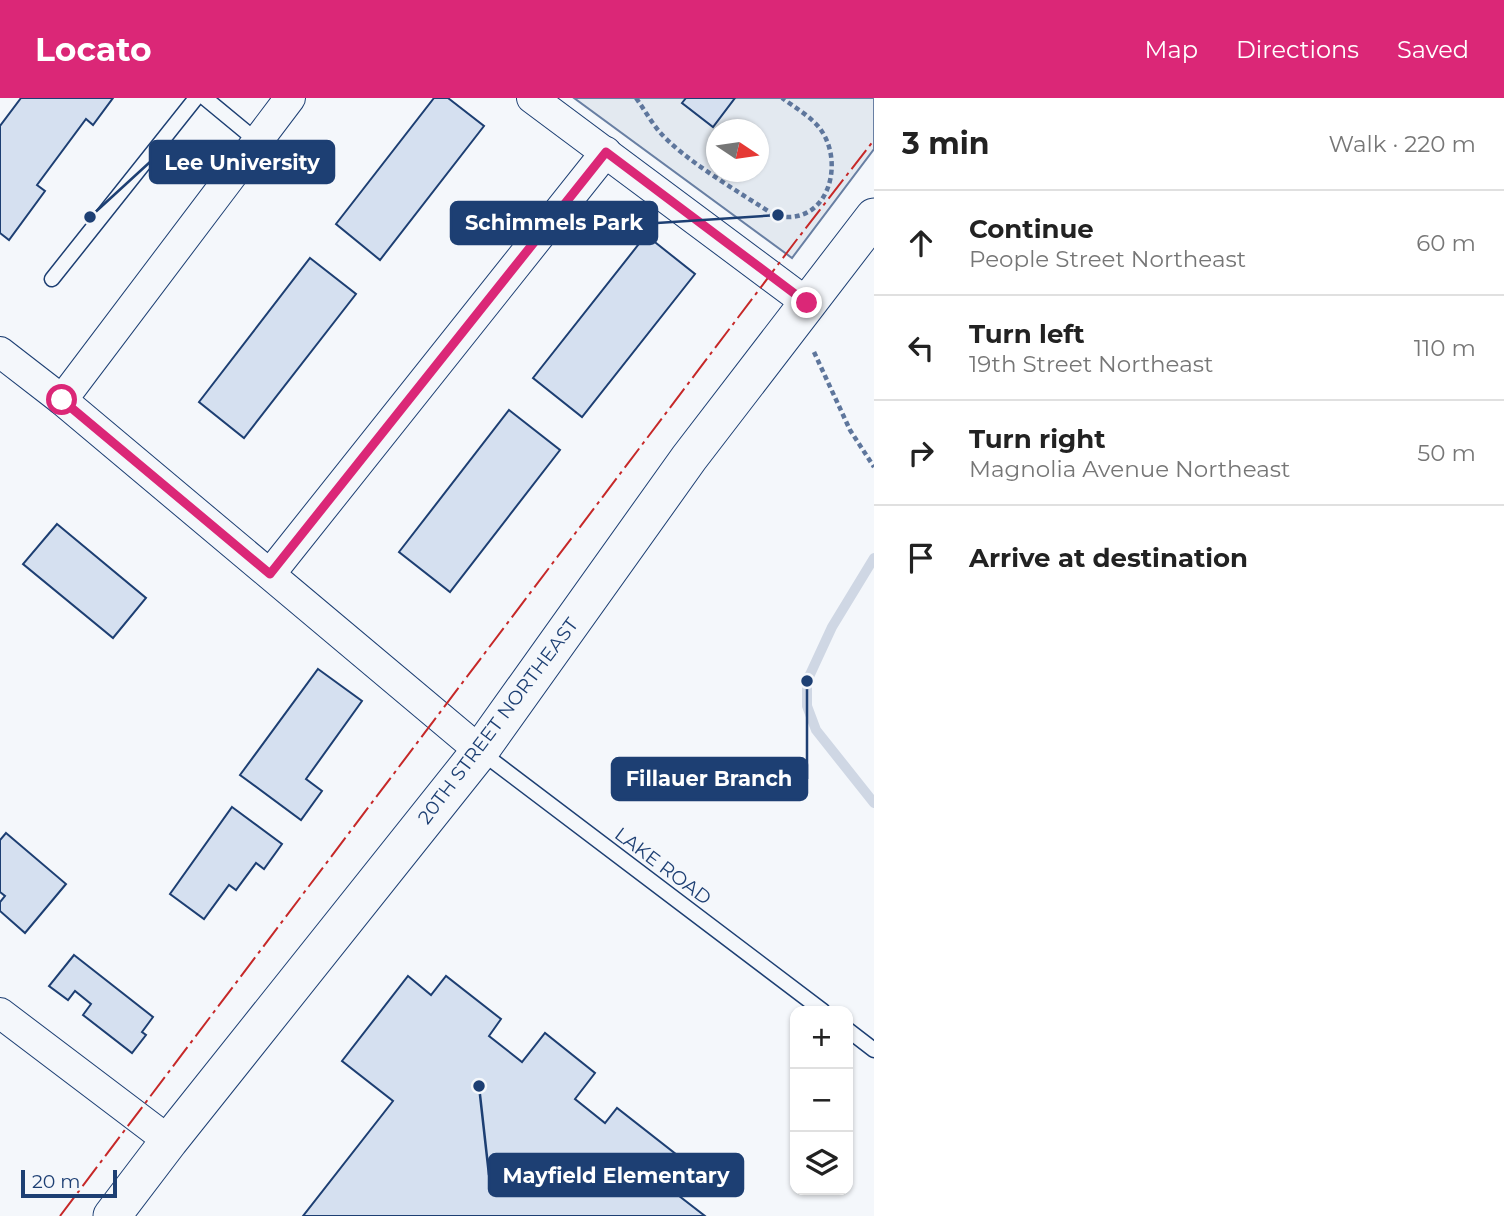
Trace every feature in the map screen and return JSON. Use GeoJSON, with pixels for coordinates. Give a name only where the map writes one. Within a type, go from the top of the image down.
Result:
{"type":"FeatureCollection","features":[{"type":"Feature","properties":{"kind":"street"},"geometry":{"type":"LineString","coordinates":[[62,400],[290,98]]}},
{"type":"Feature","properties":{"kind":"street"},"geometry":{"type":"LineString","coordinates":[[532,98],[606,152],[797,316]]}},
{"type":"Feature","properties":{"kind":"street"},"geometry":{"type":"LineString","coordinates":[[270,574],[606,152]]}},
{"type":"Feature","properties":{"kind":"street","name":"20TH STREET NORTHEAST"},"geometry":{"type":"LineString","coordinates":[[112,1216],[169,1140],[480,751],[689,458],[874,217]]}},
{"type":"Feature","properties":{"kind":"street"},"geometry":{"type":"LineString","coordinates":[[0,352],[62,400],[480,751]]}},
{"type":"Feature","properties":{"kind":"street"},"geometry":{"type":"LineString","coordinates":[[0,1013],[169,1140]]}},
{"type":"Feature","properties":{"kind":"lane"},"geometry":{"type":"LineString","coordinates":[[52,279],[196,98]]}},
{"type":"Feature","properties":{"kind":"lane"},"geometry":{"type":"LineString","coordinates":[[205,98],[257,141]]}},
{"type":"Feature","properties":{"kind":"lane","name":"LAKE ROAD"},"geometry":{"type":"LineString","coordinates":[[480,751],[816,1006]]}},
{"type":"Feature","properties":{"kind":"lane"},"geometry":{"type":"LineString","coordinates":[[853,1034],[874,1050]]}},
{"type":"Feature","properties":{"kind":"path"},"geometry":{"type":"LineString","coordinates":[[636,98],[659,131],[675,146],[774,215],[784,218],[815,210],[825,197],[830,182],[830,158],[820,130],[782,98]]}},
{"type":"Feature","properties":{"kind":"path"},"geometry":{"type":"LineString","coordinates":[[797,316],[850,430],[874,467]]}},
{"type":"Feature","properties":{"kind":"shaded area"},"geometry":{"type":"Polygon","coordinates":[[[574,98],[874,98],[874,149],[792,258],[574,98]]]}},
{"type":"Feature","properties":{"kind":"building"},"geometry":{"type":"Polygon","coordinates":[[[21,98],[113,98],[93,125],[86,119],[37,185],[45,191],[9,240],[0,233],[0,126],[21,98]]]}},
{"type":"Feature","properties":{"kind":"building"},"geometry":{"type":"Polygon","coordinates":[[[434,98],[448,98],[484,126],[380,260],[336,224],[434,98]]]}},
{"type":"Feature","properties":{"kind":"building"},"geometry":{"type":"Polygon","coordinates":[[[686,98],[735,98],[719,119],[706,119],[706,122],[682,103],[686,98]]]}},
{"type":"Feature","properties":{"kind":"building"},"geometry":{"type":"Polygon","coordinates":[[[646,235],[695,274],[582,417],[533,378],[646,235]]]}},
{"type":"Feature","properties":{"kind":"building"},"geometry":{"type":"Polygon","coordinates":[[[310,258],[356,294],[244,438],[199,402],[310,258]]]}},
{"type":"Feature","properties":{"kind":"building"},"geometry":{"type":"Polygon","coordinates":[[[509,410],[560,450],[450,592],[399,552],[509,410]]]}},
{"type":"Feature","properties":{"kind":"building"},"geometry":{"type":"Polygon","coordinates":[[[57,524],[146,598],[113,638],[23,564],[57,524]]]}},
{"type":"Feature","properties":{"kind":"building"},"geometry":{"type":"Polygon","coordinates":[[[318,669],[362,701],[306,779],[322,791],[301,820],[240,775],[318,669]]]}},
{"type":"Feature","properties":{"kind":"building"},"geometry":{"type":"Polygon","coordinates":[[[232,807],[282,844],[264,869],[256,863],[236,890],[229,885],[204,919],[170,894],[232,807]]]}},
{"type":"Feature","properties":{"kind":"building"},"geometry":{"type":"Polygon","coordinates":[[[6,833],[66,884],[25,933],[0,911],[0,902],[5,896],[0,892],[0,840],[6,833]]]}},
{"type":"Feature","properties":{"kind":"building"},"geometry":{"type":"Polygon","coordinates":[[[74,955],[153,1017],[142,1032],[146,1035],[132,1053],[83,1015],[91,1004],[75,991],[68,1000],[49,986],[74,955]]]}},
{"type":"Feature","properties":{"kind":"building"},"geometry":{"type":"Polygon","coordinates":[[[408,976],[431,995],[446,976],[501,1019],[489,1036],[522,1062],[545,1033],[595,1073],[575,1099],[605,1123],[617,1108],[677,1155],[665,1169],[673,1175],[665,1185],[705,1216],[303,1216],[393,1101],[342,1061],[408,976]]]}},
{"type":"Feature","properties":{"kind":"waterway"},"geometry":{"type":"LineString","coordinates":[[874,558],[832,627],[807,681],[807,706],[816,730],[874,803]]}},
{"type":"Feature","properties":{"kind":"power"},"geometry":{"type":"LineString","coordinates":[[60,1216],[874,140]]}},
{"type":"Feature","properties":{"kind":"place","name":"Schimmels Park"},"geometry":{"type":"Point","coordinates":[778,215]}},
{"type":"Feature","properties":{"kind":"place","name":"Lee University"},"geometry":{"type":"Point","coordinates":[90,217]}},
{"type":"Feature","properties":{"kind":"place","name":"Fillauer Branch"},"geometry":{"type":"Point","coordinates":[807,681]}},
{"type":"Feature","properties":{"kind":"place","name":"Mayfield Elementary"},"geometry":{"type":"Point","coordinates":[479,1086]}},
{"type":"Feature","properties":{"kind":"route"},"geometry":{"type":"LineString","coordinates":[[62,400],[270,574],[606,152],[807,303]]}}]}
